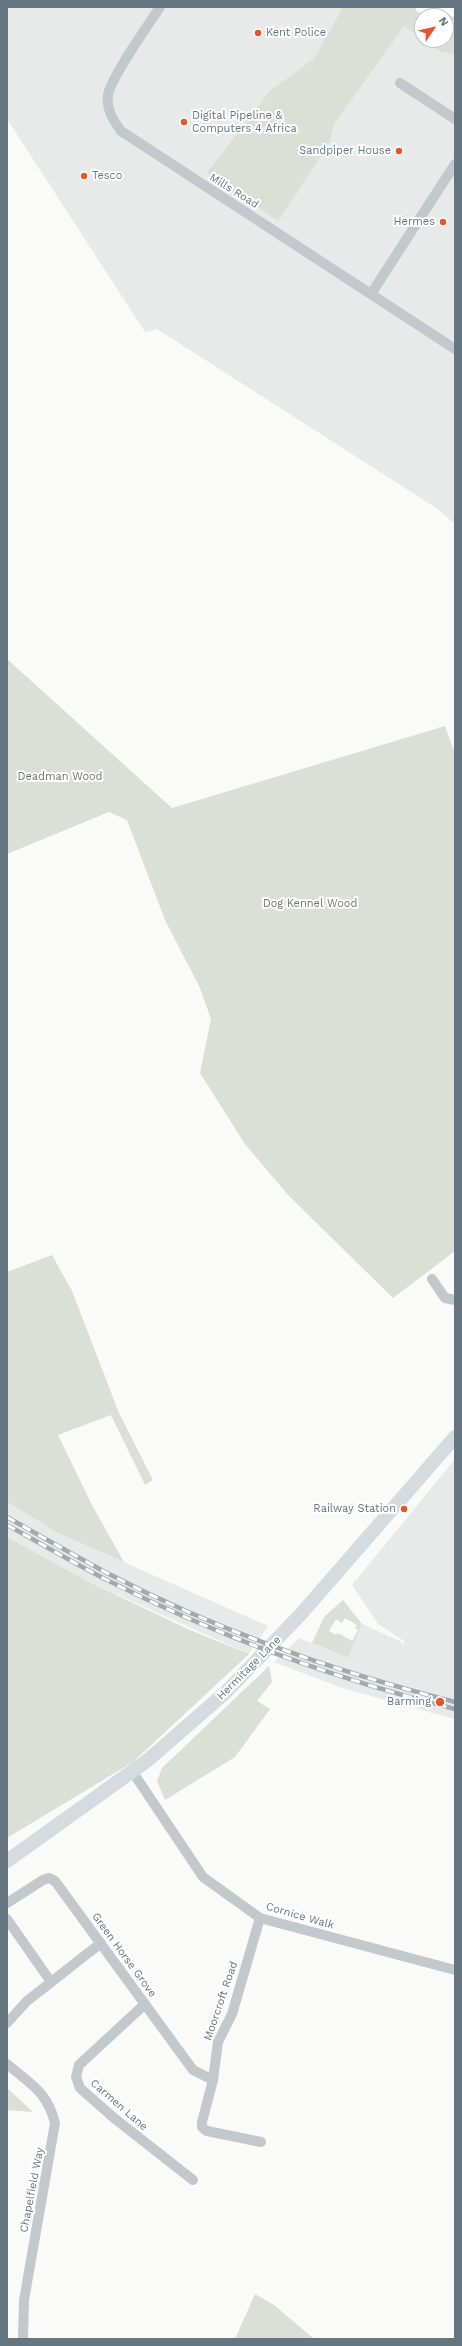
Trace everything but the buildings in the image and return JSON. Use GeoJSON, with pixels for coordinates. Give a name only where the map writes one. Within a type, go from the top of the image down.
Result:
{"type":"FeatureCollection","features":[{"type":"Feature","properties":{"kind":"main road","name":"Hermitage Lane"},"geometry":{"type":"LineString","coordinates":[[7,1861],[148,1760],[226,1692],[301,1614],[455,1437]]}},
{"type":"Feature","properties":{"kind":"street","name":"Mills Road"},"geometry":{"type":"LineString","coordinates":[[160,7],[110,86],[108,105],[113,120],[121,131],[455,349]]}},
{"type":"Feature","properties":{"kind":"street"},"geometry":{"type":"LineString","coordinates":[[400,83],[455,119]]}},
{"type":"Feature","properties":{"kind":"street"},"geometry":{"type":"LineString","coordinates":[[371,294],[455,164]]}},
{"type":"Feature","properties":{"kind":"street"},"geometry":{"type":"LineString","coordinates":[[432,1279],[445,1298],[455,1300]]}},
{"type":"Feature","properties":{"kind":"street","name":"Cornice Walk"},"geometry":{"type":"LineString","coordinates":[[132,1771],[203,1877],[260,1918],[455,1970]]}},
{"type":"Feature","properties":{"kind":"street","name":"Green Horse Grove"},"geometry":{"type":"LineString","coordinates":[[7,1903],[50,1878],[55,1880],[193,2070],[213,2080]]}},
{"type":"Feature","properties":{"kind":"street","name":"Moorcroft Road"},"geometry":{"type":"LineString","coordinates":[[260,1918],[232,2014],[218,2042],[213,2080],[202,2127],[207,2130],[261,2142]]}},
{"type":"Feature","properties":{"kind":"street"},"geometry":{"type":"LineString","coordinates":[[7,1919],[51,1982]]}},
{"type":"Feature","properties":{"kind":"street"},"geometry":{"type":"LineString","coordinates":[[7,2023],[27,2001],[101,1943]]}},
{"type":"Feature","properties":{"kind":"street","name":"Carmen Lane"},"geometry":{"type":"LineString","coordinates":[[146,2004],[79,2065],[76,2077],[80,2088],[114,2118],[194,2180]]}},
{"type":"Feature","properties":{"kind":"street","name":"Chapelfield Way"},"geometry":{"type":"LineString","coordinates":[[7,2064],[37,2086],[49,2104],[55,2123],[24,2300],[23,2339]]}},
{"type":"Feature","properties":{"kind":"shaded area"},"geometry":{"type":"Polygon","coordinates":[[[7,7],[415,7],[414,48],[454,48],[455,17],[455,524],[436,508],[157,329],[145,332],[7,119],[7,7]]]}},
{"type":"Feature","properties":{"kind":"shaded area"},"geometry":{"type":"Polygon","coordinates":[[[455,1459],[455,1719],[342,1688],[274,1662],[299,1638],[348,1658],[362,1624],[402,1642],[403,1646],[404,1641],[378,1624],[352,1585],[455,1459]]]}},
{"type":"Feature","properties":{"kind":"shaded area"},"geometry":{"type":"Polygon","coordinates":[[[7,1502],[58,1533],[268,1626],[249,1654],[91,1583],[7,1537],[7,1502]]]}},
{"type":"Feature","properties":{"kind":"green space"},"geometry":{"type":"Polygon","coordinates":[[[343,7],[415,7],[414,33],[404,26],[334,124],[330,142],[278,221],[207,173],[270,91],[315,58],[343,7]]]}},
{"type":"Feature","properties":{"kind":"green space"},"geometry":{"type":"Polygon","coordinates":[[[455,17],[455,54],[441,52],[435,48],[454,48],[455,17]]]}},
{"type":"Feature","properties":{"kind":"green space","name":"Dog Kennel Wood"},"geometry":{"type":"Polygon","coordinates":[[[7,659],[172,808],[445,726],[455,754],[455,1251],[393,1298],[288,1195],[245,1144],[200,1073],[211,1019],[200,988],[165,920],[127,820],[109,812],[7,854],[7,659]]]}},
{"type":"Feature","properties":{"kind":"green space"},"geometry":{"type":"Polygon","coordinates":[[[52,1255],[72,1291],[119,1413],[153,1480],[145,1485],[111,1415],[58,1435],[93,1507],[124,1562],[58,1533],[7,1502],[7,1272],[52,1255]]]}},
{"type":"Feature","properties":{"kind":"green space"},"geometry":{"type":"Polygon","coordinates":[[[7,1537],[91,1583],[190,1630],[249,1654],[133,1762],[7,1838],[7,1537]]]}},
{"type":"Feature","properties":{"kind":"green space"},"geometry":{"type":"Polygon","coordinates":[[[343,1600],[362,1624],[348,1658],[312,1643],[324,1617],[343,1600]],[[345,1618],[342,1623],[336,1619],[329,1631],[336,1635],[338,1633],[352,1641],[358,1630],[355,1628],[357,1625],[345,1618]]]}},
{"type":"Feature","properties":{"kind":"green space"},"geometry":{"type":"Polygon","coordinates":[[[269,1666],[272,1682],[257,1701],[270,1709],[235,1757],[165,1800],[157,1781],[162,1768],[269,1666]]]}},
{"type":"Feature","properties":{"kind":"green space"},"geometry":{"type":"Polygon","coordinates":[[[7,2088],[33,2112],[7,2110],[7,2088]]]}},
{"type":"Feature","properties":{"kind":"green space"},"geometry":{"type":"Polygon","coordinates":[[[255,2294],[274,2305],[314,2339],[235,2339],[255,2294]]]}},
{"type":"Feature","properties":{"kind":"railway"},"geometry":{"type":"LineString","coordinates":[[7,1517],[107,1573],[148,1594],[234,1631],[321,1663],[455,1702]]}},
{"type":"Feature","properties":{"kind":"railway"},"geometry":{"type":"LineString","coordinates":[[7,1525],[105,1579],[189,1619],[232,1637],[276,1654],[365,1684],[455,1709]]}},
{"type":"Feature","properties":{"kind":"place","name":"Kent Police"},"geometry":{"type":"Point","coordinates":[258,33]}},
{"type":"Feature","properties":{"kind":"place","name":"Digital Pipeline & Computers 4 Africa"},"geometry":{"type":"Point","coordinates":[184,122]}},
{"type":"Feature","properties":{"kind":"place","name":"Sandpiper House"},"geometry":{"type":"Point","coordinates":[399,151]}},
{"type":"Feature","properties":{"kind":"place","name":"Tesco"},"geometry":{"type":"Point","coordinates":[84,176]}},
{"type":"Feature","properties":{"kind":"place","name":"Hermes"},"geometry":{"type":"Point","coordinates":[443,222]}},
{"type":"Feature","properties":{"kind":"place","name":"Railway Station"},"geometry":{"type":"Point","coordinates":[404,1509]}},
{"type":"Feature","properties":{"kind":"place","name":"Barming"},"geometry":{"type":"Point","coordinates":[440,1702]}},
{"type":"Feature","properties":{"kind":"park label","name":"Deadman Wood"},"geometry":{"type":"Point","coordinates":[60,777]}}]}
